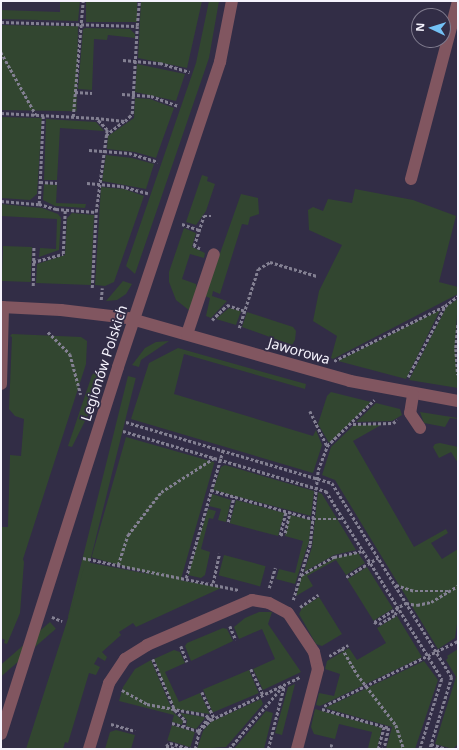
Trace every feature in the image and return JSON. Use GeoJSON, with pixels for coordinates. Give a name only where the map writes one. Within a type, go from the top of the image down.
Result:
{"type":"FeatureCollection","features":[{"type":"Feature","properties":{"kind":"street","name":"Legionów Polskich"},"geometry":{"type":"LineString","coordinates":[[1,734],[134,319],[220,62],[232,1]]}},
{"type":"Feature","properties":{"kind":"street"},"geometry":{"type":"LineString","coordinates":[[411,179],[458,1]]}},
{"type":"Feature","properties":{"kind":"street"},"geometry":{"type":"LineString","coordinates":[[187,334],[214,254]]}},
{"type":"Feature","properties":{"kind":"street","name":"Jaworowa"},"geometry":{"type":"LineString","coordinates":[[2,307],[76,311],[134,319],[321,373],[413,395],[458,401]]}},
{"type":"Feature","properties":{"kind":"street"},"geometry":{"type":"LineString","coordinates":[[1,384],[2,307]]}},
{"type":"Feature","properties":{"kind":"street"},"geometry":{"type":"LineString","coordinates":[[413,395],[410,413],[420,428]]}},
{"type":"Feature","properties":{"kind":"street"},"geometry":{"type":"LineString","coordinates":[[89,749],[104,697],[117,669],[135,651],[252,600],[265,602],[289,614],[314,652],[317,666],[298,749]]}},
{"type":"Feature","properties":{"kind":"path"},"geometry":{"type":"LineString","coordinates":[[73,117],[83,1]]}},
{"type":"Feature","properties":{"kind":"path"},"geometry":{"type":"LineString","coordinates":[[106,135],[132,114],[139,1]]}},
{"type":"Feature","properties":{"kind":"path"},"geometry":{"type":"LineString","coordinates":[[1,22],[137,26]]}},
{"type":"Feature","properties":{"kind":"path"},"geometry":{"type":"LineString","coordinates":[[1,52],[36,115]]}},
{"type":"Feature","properties":{"kind":"path"},"geometry":{"type":"LineString","coordinates":[[123,60],[160,63],[190,72]]}},
{"type":"Feature","properties":{"kind":"path"},"geometry":{"type":"LineString","coordinates":[[75,92],[92,93]]}},
{"type":"Feature","properties":{"kind":"path"},"geometry":{"type":"LineString","coordinates":[[122,94],[151,96],[178,106]]}},
{"type":"Feature","properties":{"kind":"path"},"geometry":{"type":"LineString","coordinates":[[1,113],[125,121]]}},
{"type":"Feature","properties":{"kind":"path"},"geometry":{"type":"LineString","coordinates":[[39,204],[43,116]]}},
{"type":"Feature","properties":{"kind":"path"},"geometry":{"type":"LineString","coordinates":[[92,288],[96,212],[107,130],[96,118]]}},
{"type":"Feature","properties":{"kind":"path"},"geometry":{"type":"LineString","coordinates":[[89,150],[130,153],[158,162]]}},
{"type":"Feature","properties":{"kind":"path"},"geometry":{"type":"LineString","coordinates":[[40,182],[57,183]]}},
{"type":"Feature","properties":{"kind":"path"},"geometry":{"type":"LineString","coordinates":[[87,183],[148,193]]}},
{"type":"Feature","properties":{"kind":"path"},"geometry":{"type":"LineString","coordinates":[[1,201],[39,204],[65,210],[96,212]]}},
{"type":"Feature","properties":{"kind":"path"},"geometry":{"type":"LineString","coordinates":[[33,262],[63,254],[65,210]]}},
{"type":"Feature","properties":{"kind":"path"},"geometry":{"type":"LineString","coordinates":[[182,224],[199,230],[204,216],[211,216]]}},
{"type":"Feature","properties":{"kind":"path"},"geometry":{"type":"LineString","coordinates":[[33,286],[34,248]]}},
{"type":"Feature","properties":{"kind":"path"},"geometry":{"type":"LineString","coordinates":[[239,328],[258,269],[270,262],[317,276]]}},
{"type":"Feature","properties":{"kind":"path"},"geometry":{"type":"LineString","coordinates":[[101,301],[102,288]]}},
{"type":"Feature","properties":{"kind":"path"},"geometry":{"type":"LineString","coordinates":[[332,362],[445,306],[458,296]]}},
{"type":"Feature","properties":{"kind":"path"},"geometry":{"type":"LineString","coordinates":[[212,320],[227,305],[245,311]]}},
{"type":"Feature","properties":{"kind":"path"},"geometry":{"type":"LineString","coordinates":[[406,381],[445,306]]}},
{"type":"Feature","properties":{"kind":"path"},"geometry":{"type":"LineString","coordinates":[[458,325],[456,349],[458,376]]}},
{"type":"Feature","properties":{"kind":"path"},"geometry":{"type":"LineString","coordinates":[[48,332],[70,354],[81,395]]}},
{"type":"Feature","properties":{"kind":"path"},"geometry":{"type":"LineString","coordinates":[[294,597],[310,544],[317,478],[327,446],[352,424],[375,400]]}},
{"type":"Feature","properties":{"kind":"path"},"geometry":{"type":"LineString","coordinates":[[310,411],[327,446]]}},
{"type":"Feature","properties":{"kind":"path"},"geometry":{"type":"LineString","coordinates":[[352,424],[393,423],[410,413]]}},
{"type":"Feature","properties":{"kind":"path"},"geometry":{"type":"LineString","coordinates":[[126,422],[332,482],[452,677],[430,749]]}},
{"type":"Feature","properties":{"kind":"path"},"geometry":{"type":"LineString","coordinates":[[123,431],[326,491],[427,657],[442,679],[420,749]]}},
{"type":"Feature","properties":{"kind":"path"},"geometry":{"type":"LineString","coordinates":[[186,578],[223,450]]}},
{"type":"Feature","properties":{"kind":"path"},"geometry":{"type":"LineString","coordinates":[[118,565],[128,535],[160,492],[214,458]]}},
{"type":"Feature","properties":{"kind":"path"},"geometry":{"type":"LineString","coordinates":[[211,490],[313,519],[343,519]]}},
{"type":"Feature","properties":{"kind":"path"},"geometry":{"type":"LineString","coordinates":[[228,522],[234,497]]}},
{"type":"Feature","properties":{"kind":"path"},"geometry":{"type":"LineString","coordinates":[[286,511],[280,535],[285,533],[290,512]]}},
{"type":"Feature","properties":{"kind":"path"},"geometry":{"type":"LineString","coordinates":[[301,575],[334,557],[362,550]]}},
{"type":"Feature","properties":{"kind":"path"},"geometry":{"type":"LineString","coordinates":[[213,583],[219,554]]}},
{"type":"Feature","properties":{"kind":"path"},"geometry":{"type":"LineString","coordinates":[[83,558],[235,588],[252,600]]}},
{"type":"Feature","properties":{"kind":"path"},"geometry":{"type":"LineString","coordinates":[[346,577],[378,558]]}},
{"type":"Feature","properties":{"kind":"path"},"geometry":{"type":"LineString","coordinates":[[265,602],[275,568]]}},
{"type":"Feature","properties":{"kind":"path"},"geometry":{"type":"LineString","coordinates":[[395,585],[415,591],[451,591]]}},
{"type":"Feature","properties":{"kind":"path"},"geometry":{"type":"LineString","coordinates":[[397,608],[395,614],[379,624],[374,622],[380,619],[397,608],[406,603],[424,604],[458,586]]}},
{"type":"Feature","properties":{"kind":"path"},"geometry":{"type":"LineString","coordinates":[[289,614],[318,595]]}},
{"type":"Feature","properties":{"kind":"path"},"geometry":{"type":"LineString","coordinates":[[52,617],[62,621]]}},
{"type":"Feature","properties":{"kind":"path"},"geometry":{"type":"LineString","coordinates":[[228,622],[236,640]]}},
{"type":"Feature","properties":{"kind":"path"},"geometry":{"type":"LineString","coordinates":[[384,749],[389,728],[319,708],[437,653],[458,641]]}},
{"type":"Feature","properties":{"kind":"path"},"geometry":{"type":"LineString","coordinates":[[180,643],[187,662]]}},
{"type":"Feature","properties":{"kind":"path"},"geometry":{"type":"LineString","coordinates":[[146,645],[175,710],[186,720],[184,727]]}},
{"type":"Feature","properties":{"kind":"path"},"geometry":{"type":"LineString","coordinates":[[195,749],[199,731],[211,718],[285,684],[317,666],[348,645]]}},
{"type":"Feature","properties":{"kind":"path"},"geometry":{"type":"LineString","coordinates":[[342,648],[367,686],[396,725],[404,749]]}},
{"type":"Feature","properties":{"kind":"path"},"geometry":{"type":"LineString","coordinates":[[251,669],[262,695]]}},
{"type":"Feature","properties":{"kind":"path"},"geometry":{"type":"LineString","coordinates":[[229,749],[285,684]]}},
{"type":"Feature","properties":{"kind":"path"},"geometry":{"type":"LineString","coordinates":[[268,749],[285,684]]}},
{"type":"Feature","properties":{"kind":"path"},"geometry":{"type":"LineString","coordinates":[[119,688],[147,704],[206,715],[211,718]]}},
{"type":"Feature","properties":{"kind":"path"},"geometry":{"type":"LineString","coordinates":[[202,692],[211,718]]}},
{"type":"Feature","properties":{"kind":"path"},"geometry":{"type":"LineString","coordinates":[[172,723],[199,731]]}},
{"type":"Feature","properties":{"kind":"path"},"geometry":{"type":"LineString","coordinates":[[109,724],[135,731]]}},
{"type":"Feature","properties":{"kind":"path"},"geometry":{"type":"LineString","coordinates":[[378,749],[384,727]]}},
{"type":"Feature","properties":{"kind":"path"},"geometry":{"type":"LineString","coordinates":[[178,749],[166,746],[170,743],[192,749]]}},
{"type":"Feature","properties":{"kind":"path"},"geometry":{"type":"LineString","coordinates":[[432,744],[446,749]]}},
{"type":"Feature","properties":{"kind":"green space"},"geometry":{"type":"Polygon","coordinates":[[[60,1],[80,1],[78,21],[1,19],[1,10],[60,12],[60,1]]]}},
{"type":"Feature","properties":{"kind":"green space"},"geometry":{"type":"Polygon","coordinates":[[[86,1],[137,1],[137,22],[86,22],[86,1]]]}},
{"type":"Feature","properties":{"kind":"green space"},"geometry":{"type":"Polygon","coordinates":[[[141,1],[202,1],[187,68],[138,58],[141,1]]]}},
{"type":"Feature","properties":{"kind":"green space"},"geometry":{"type":"Polygon","coordinates":[[[209,1],[219,1],[209,58],[135,274],[126,266],[196,63],[209,1]]]}},
{"type":"Feature","properties":{"kind":"green space"},"geometry":{"type":"Polygon","coordinates":[[[1,25],[78,26],[77,111],[1,110],[1,25]]]}},
{"type":"Feature","properties":{"kind":"green space"},"geometry":{"type":"Polygon","coordinates":[[[83,29],[130,29],[135,34],[135,38],[108,35],[107,40],[94,39],[92,90],[78,89],[83,29]]]}},
{"type":"Feature","properties":{"kind":"green space"},"geometry":{"type":"Polygon","coordinates":[[[137,64],[185,74],[176,101],[135,92],[137,64]]]}},
{"type":"Feature","properties":{"kind":"green space"},"geometry":{"type":"Polygon","coordinates":[[[135,98],[150,99],[174,108],[156,158],[135,152],[107,149],[108,136],[134,118],[135,98]]]}},
{"type":"Feature","properties":{"kind":"green space"},"geometry":{"type":"Polygon","coordinates":[[[1,117],[42,118],[37,194],[30,200],[1,198],[1,117]]]}},
{"type":"Feature","properties":{"kind":"green space"},"geometry":{"type":"Polygon","coordinates":[[[46,119],[96,122],[104,131],[60,128],[57,180],[44,180],[46,119]]]}},
{"type":"Feature","properties":{"kind":"green space"},"geometry":{"type":"Polygon","coordinates":[[[106,155],[132,158],[154,164],[146,189],[102,181],[106,155]]]}},
{"type":"Feature","properties":{"kind":"green space"},"geometry":{"type":"Polygon","coordinates":[[[202,175],[208,177],[207,181],[215,184],[206,211],[196,225],[186,222],[202,175]]]}},
{"type":"Feature","properties":{"kind":"green space"},"geometry":{"type":"Polygon","coordinates":[[[44,184],[57,185],[56,203],[86,204],[85,208],[55,206],[43,200],[44,184]]]}},
{"type":"Feature","properties":{"kind":"green space"},"geometry":{"type":"Polygon","coordinates":[[[101,187],[124,189],[144,196],[114,282],[105,286],[95,285],[101,187]]]}},
{"type":"Feature","properties":{"kind":"green space"},"geometry":{"type":"Polygon","coordinates":[[[355,189],[413,200],[456,216],[439,282],[458,287],[458,294],[333,359],[331,358],[337,336],[313,321],[319,291],[342,245],[309,230],[308,210],[313,207],[323,211],[328,199],[352,203],[355,189]]]}},
{"type":"Feature","properties":{"kind":"green space"},"geometry":{"type":"Polygon","coordinates":[[[241,194],[258,198],[259,214],[250,217],[248,225],[242,224],[220,294],[213,291],[212,296],[227,301],[211,318],[206,316],[210,298],[205,296],[241,194]]]}},
{"type":"Feature","properties":{"kind":"green space"},"geometry":{"type":"Polygon","coordinates":[[[1,204],[42,208],[58,214],[61,218],[59,250],[39,257],[40,248],[56,249],[57,219],[1,216],[1,204]]]}},
{"type":"Feature","properties":{"kind":"green space"},"geometry":{"type":"Polygon","coordinates":[[[72,213],[94,215],[91,285],[36,283],[37,264],[65,255],[67,218],[72,213]]]}},
{"type":"Feature","properties":{"kind":"green space"},"geometry":{"type":"Polygon","coordinates":[[[184,228],[196,233],[192,247],[205,253],[204,258],[190,254],[182,279],[196,284],[197,289],[190,311],[176,300],[169,282],[169,272],[184,228]]]}},
{"type":"Feature","properties":{"kind":"green space"},"geometry":{"type":"Polygon","coordinates":[[[3,246],[32,247],[31,282],[2,281],[3,246]]]}},
{"type":"Feature","properties":{"kind":"green space"},"geometry":{"type":"Polygon","coordinates":[[[123,281],[132,284],[126,294],[117,300],[106,301],[123,281]]]}},
{"type":"Feature","properties":{"kind":"green space"},"geometry":{"type":"Polygon","coordinates":[[[458,299],[455,347],[458,388],[409,380],[447,306],[458,299]]]}},
{"type":"Feature","properties":{"kind":"green space"},"geometry":{"type":"Polygon","coordinates":[[[229,308],[241,311],[236,325],[216,319],[229,308]]]}},
{"type":"Feature","properties":{"kind":"green space"},"geometry":{"type":"Polygon","coordinates":[[[440,310],[406,379],[338,361],[440,310]]]}},
{"type":"Feature","properties":{"kind":"green space"},"geometry":{"type":"Polygon","coordinates":[[[247,312],[293,327],[296,331],[295,340],[292,345],[242,327],[247,312]]]}},
{"type":"Feature","properties":{"kind":"green space"},"geometry":{"type":"Polygon","coordinates":[[[12,334],[81,337],[87,341],[86,364],[23,559],[20,613],[7,644],[4,643],[5,640],[1,638],[1,527],[8,527],[10,455],[21,456],[24,419],[15,416],[9,409],[12,337],[10,336],[12,334]]]}},
{"type":"Feature","properties":{"kind":"green space"},"geometry":{"type":"Polygon","coordinates":[[[169,341],[141,360],[139,367],[132,365],[145,348],[156,342],[169,341]]]}},
{"type":"Feature","properties":{"kind":"green space"},"geometry":{"type":"Polygon","coordinates":[[[178,348],[306,384],[305,389],[184,354],[174,394],[313,436],[316,430],[322,445],[313,473],[131,419],[149,363],[178,348]]]}},
{"type":"Feature","properties":{"kind":"green space"},"geometry":{"type":"Polygon","coordinates":[[[97,370],[103,371],[90,411],[72,447],[68,446],[92,375],[97,370]]]}},
{"type":"Feature","properties":{"kind":"green space"},"geometry":{"type":"Polygon","coordinates":[[[128,376],[136,378],[76,619],[68,617],[128,376]]]}},
{"type":"Feature","properties":{"kind":"green space"},"geometry":{"type":"Polygon","coordinates":[[[331,392],[371,402],[329,443],[318,424],[327,396],[331,392]]]}},
{"type":"Feature","properties":{"kind":"green space"},"geometry":{"type":"Polygon","coordinates":[[[376,403],[400,409],[402,415],[392,421],[356,422],[376,403]]]}},
{"type":"Feature","properties":{"kind":"green space"},"geometry":{"type":"Polygon","coordinates":[[[420,412],[458,419],[450,418],[445,427],[424,423],[420,412]]]}},
{"type":"Feature","properties":{"kind":"green space"},"geometry":{"type":"Polygon","coordinates":[[[354,425],[381,425],[353,441],[414,547],[446,529],[448,533],[431,543],[442,559],[458,549],[458,617],[455,638],[438,649],[335,480],[322,475],[331,447],[354,425]]]}},
{"type":"Feature","properties":{"kind":"green space"},"geometry":{"type":"Polygon","coordinates":[[[126,437],[214,462],[180,583],[92,557],[126,437]]]}},
{"type":"Feature","properties":{"kind":"green space"},"geometry":{"type":"Polygon","coordinates":[[[440,443],[458,447],[458,463],[451,452],[439,458],[433,447],[435,444],[440,443]]]}},
{"type":"Feature","properties":{"kind":"green space"},"geometry":{"type":"Polygon","coordinates":[[[225,465],[314,491],[311,516],[213,490],[221,467],[225,465]]]}},
{"type":"Feature","properties":{"kind":"green space"},"geometry":{"type":"Polygon","coordinates":[[[318,492],[322,494],[356,550],[334,555],[304,572],[312,547],[318,492]]]}},
{"type":"Feature","properties":{"kind":"green space"},"geometry":{"type":"Polygon","coordinates":[[[212,494],[231,500],[226,522],[218,520],[221,509],[209,506],[212,494]]]}},
{"type":"Feature","properties":{"kind":"green space"},"geometry":{"type":"Polygon","coordinates":[[[236,500],[284,513],[278,536],[230,523],[236,500]]]}},
{"type":"Feature","properties":{"kind":"green space"},"geometry":{"type":"Polygon","coordinates":[[[208,509],[216,511],[213,519],[209,518],[201,549],[210,552],[205,575],[201,578],[188,575],[208,509]]]}},
{"type":"Feature","properties":{"kind":"green space"},"geometry":{"type":"Polygon","coordinates":[[[290,515],[311,520],[309,541],[295,584],[276,579],[279,569],[295,573],[303,541],[285,536],[290,515]]]}},
{"type":"Feature","properties":{"kind":"green space"},"geometry":{"type":"Polygon","coordinates":[[[358,553],[365,563],[346,575],[336,560],[307,576],[313,586],[296,596],[302,576],[335,558],[358,553]]]}},
{"type":"Feature","properties":{"kind":"green space"},"geometry":{"type":"Polygon","coordinates":[[[224,555],[266,566],[260,586],[219,575],[224,555]]]}},
{"type":"Feature","properties":{"kind":"green space"},"geometry":{"type":"Polygon","coordinates":[[[86,562],[221,588],[136,627],[133,623],[119,632],[121,635],[102,652],[107,657],[105,661],[98,657],[94,664],[100,667],[96,675],[89,673],[68,743],[65,742],[63,749],[26,749],[86,562]]]}},
{"type":"Feature","properties":{"kind":"green space"},"geometry":{"type":"Polygon","coordinates":[[[367,567],[393,609],[373,621],[347,579],[367,567]]]}},
{"type":"Feature","properties":{"kind":"green space"},"geometry":{"type":"Polygon","coordinates":[[[319,597],[342,634],[322,646],[316,644],[299,614],[302,608],[319,597]]]}},
{"type":"Feature","properties":{"kind":"green space"},"geometry":{"type":"Polygon","coordinates":[[[259,612],[272,612],[268,624],[301,672],[263,690],[253,669],[275,659],[262,629],[239,639],[234,627],[245,618],[259,612]]]}},
{"type":"Feature","properties":{"kind":"green space"},"geometry":{"type":"Polygon","coordinates":[[[397,616],[422,657],[320,706],[316,705],[319,693],[334,696],[340,674],[325,669],[327,661],[349,648],[357,660],[386,643],[377,628],[397,616]]]}},
{"type":"Feature","properties":{"kind":"green space"},"geometry":{"type":"Polygon","coordinates":[[[50,622],[56,629],[1,677],[1,665],[50,622]]]}},
{"type":"Feature","properties":{"kind":"green space"},"geometry":{"type":"Polygon","coordinates":[[[223,628],[227,629],[233,641],[191,661],[185,646],[187,643],[223,628]]]}},
{"type":"Feature","properties":{"kind":"green space"},"geometry":{"type":"Polygon","coordinates":[[[458,649],[458,744],[453,749],[435,744],[456,677],[446,660],[448,658],[447,656],[458,649]]]}},
{"type":"Feature","properties":{"kind":"green space"},"geometry":{"type":"Polygon","coordinates":[[[174,650],[180,652],[185,663],[165,672],[179,702],[200,693],[210,714],[175,709],[154,659],[174,650]]]}},
{"type":"Feature","properties":{"kind":"green space"},"geometry":{"type":"Polygon","coordinates":[[[151,660],[173,712],[183,721],[182,725],[172,722],[174,715],[119,701],[123,687],[135,669],[151,660]]]}},
{"type":"Feature","properties":{"kind":"green space"},"geometry":{"type":"Polygon","coordinates":[[[424,661],[438,680],[415,749],[386,749],[392,727],[325,708],[424,661]]]}},
{"type":"Feature","properties":{"kind":"green space"},"geometry":{"type":"Polygon","coordinates":[[[249,670],[259,693],[213,713],[203,690],[249,670]]]}},
{"type":"Feature","properties":{"kind":"green space"},"geometry":{"type":"Polygon","coordinates":[[[295,684],[282,735],[275,733],[288,687],[295,684]]]}},
{"type":"Feature","properties":{"kind":"green space"},"geometry":{"type":"Polygon","coordinates":[[[261,699],[263,704],[226,747],[197,749],[203,731],[211,722],[261,699]]]}},
{"type":"Feature","properties":{"kind":"green space"},"geometry":{"type":"Polygon","coordinates":[[[315,709],[382,728],[377,749],[368,748],[372,732],[339,724],[335,739],[314,734],[311,727],[315,709]]]}},
{"type":"Feature","properties":{"kind":"green space"},"geometry":{"type":"Polygon","coordinates":[[[266,711],[273,713],[264,749],[234,749],[266,711]]]}},
{"type":"Feature","properties":{"kind":"green space"},"geometry":{"type":"Polygon","coordinates":[[[180,713],[205,718],[196,729],[186,726],[187,720],[180,713]]]}},
{"type":"Feature","properties":{"kind":"green space"},"geometry":{"type":"Polygon","coordinates":[[[172,725],[195,732],[190,747],[167,740],[172,725]]]}},
{"type":"Feature","properties":{"kind":"green space"},"geometry":{"type":"Polygon","coordinates":[[[116,730],[135,735],[131,749],[105,749],[110,732],[116,730]]]}}]}
